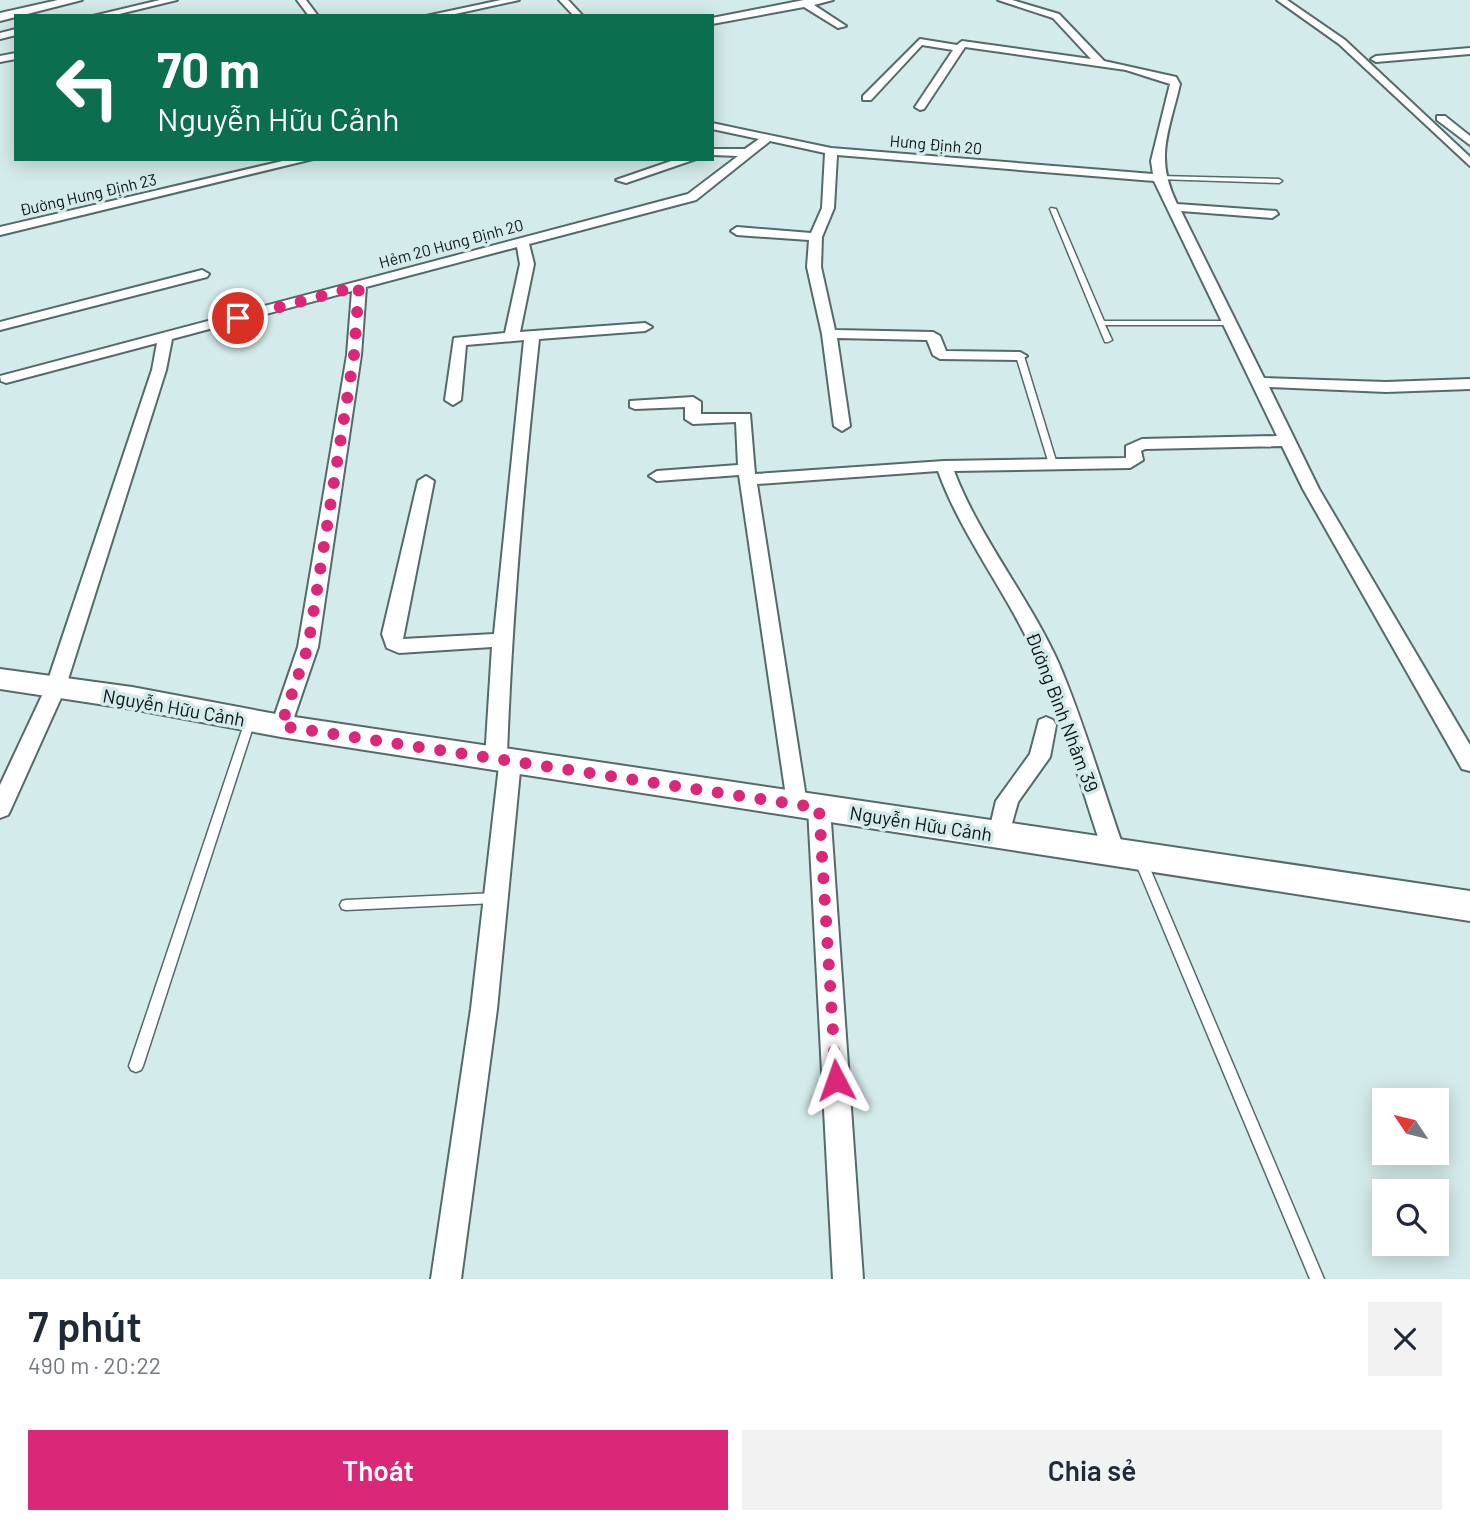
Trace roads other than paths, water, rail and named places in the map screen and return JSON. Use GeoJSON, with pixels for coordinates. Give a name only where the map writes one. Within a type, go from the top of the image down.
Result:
{"type":"FeatureCollection","features":[{"type":"Feature","properties":{"kind":"street"},"geometry":{"type":"LineString","coordinates":[[32,13],[75,0]]}},
{"type":"Feature","properties":{"kind":"street"},"geometry":{"type":"LineString","coordinates":[[106,14],[173,0]]}},
{"type":"Feature","properties":{"kind":"street"},"geometry":{"type":"LineString","coordinates":[[301,0],[312,14]]}},
{"type":"Feature","properties":{"kind":"street"},"geometry":{"type":"LineString","coordinates":[[441,14],[515,0]]}},
{"type":"Feature","properties":{"kind":"street"},"geometry":{"type":"LineString","coordinates":[[564,0],[577,14]]}},
{"type":"Feature","properties":{"kind":"street"},"geometry":{"type":"LineString","coordinates":[[714,21],[829,0]]}},
{"type":"Feature","properties":{"kind":"street"},"geometry":{"type":"LineString","coordinates":[[1002,0],[1056,16],[1101,64]]}},
{"type":"Feature","properties":{"kind":"street"},"geometry":{"type":"LineString","coordinates":[[1281,0],[1311,18],[1342,43],[1470,163]]}},
{"type":"Feature","properties":{"kind":"street"},"geometry":{"type":"LineString","coordinates":[[1301,0],[1376,59],[1470,142]]}},
{"type":"Feature","properties":{"kind":"street"},"geometry":{"type":"LineString","coordinates":[[804,3],[841,26]]}},
{"type":"Feature","properties":{"kind":"street"},"geometry":{"type":"LineString","coordinates":[[867,98],[920,42],[959,48]]}},
{"type":"Feature","properties":{"kind":"street"},"geometry":{"type":"LineString","coordinates":[[920,107],[962,44],[1155,72],[1168,76],[1175,84],[1157,162],[1160,178],[1311,489],[1470,763]]}},
{"type":"Feature","properties":{"kind":"street"},"geometry":{"type":"LineString","coordinates":[[1376,59],[1470,51]]}},
{"type":"Feature","properties":{"kind":"street","name":"Hưng Định 20"},"geometry":{"type":"LineString","coordinates":[[714,126],[831,151],[1160,178]]}},
{"type":"Feature","properties":{"kind":"street","name":"Hẻm 20 Hưng Định 20"},"geometry":{"type":"LineString","coordinates":[[6,378],[692,197],[715,183],[746,153],[766,139]]}},
{"type":"Feature","properties":{"kind":"street"},"geometry":{"type":"LineString","coordinates":[[714,151],[721,149],[746,153]]}},
{"type":"Feature","properties":{"kind":"street"},"geometry":{"type":"LineString","coordinates":[[831,151],[828,208],[816,237],[814,267],[829,334],[842,426]]}},
{"type":"Feature","properties":{"kind":"street","name":"Đường Hưng Định 23"},"geometry":{"type":"LineString","coordinates":[[0,231],[298,161]]}},
{"type":"Feature","properties":{"kind":"street"},"geometry":{"type":"LineString","coordinates":[[622,180],[684,161]]}},
{"type":"Feature","properties":{"kind":"street"},"geometry":{"type":"LineString","coordinates":[[1173,207],[1272,214]]}},
{"type":"Feature","properties":{"kind":"street"},"geometry":{"type":"LineString","coordinates":[[737,231],[816,237]]}},
{"type":"Feature","properties":{"kind":"street"},"geometry":{"type":"LineString","coordinates":[[512,337],[527,264],[522,242]]}},
{"type":"Feature","properties":{"kind":"street"},"geometry":{"type":"LineString","coordinates":[[0,326],[202,274]]}},
{"type":"Feature","properties":{"kind":"street"},"geometry":{"type":"LineString","coordinates":[[266,723],[308,647],[354,355],[359,286]]}},
{"type":"Feature","properties":{"kind":"street"},"geometry":{"type":"LineString","coordinates":[[453,400],[458,341],[645,327]]}},
{"type":"Feature","properties":{"kind":"street"},"geometry":{"type":"LineString","coordinates":[[829,334],[933,336],[940,355],[1020,356]]}},
{"type":"Feature","properties":{"kind":"street"},"geometry":{"type":"LineString","coordinates":[[446,1279],[484,1009],[495,898],[503,760],[501,640],[532,335]]}},
{"type":"Feature","properties":{"kind":"street"},"geometry":{"type":"LineString","coordinates":[[0,809],[55,689],[159,370],[165,338]]}},
{"type":"Feature","properties":{"kind":"street"},"geometry":{"type":"LineString","coordinates":[[1260,382],[1386,387],[1470,384]]}},
{"type":"Feature","properties":{"kind":"street"},"geometry":{"type":"LineString","coordinates":[[635,404],[693,402],[692,419],[744,417],[748,474],[808,806],[848,1279]]}},
{"type":"Feature","properties":{"kind":"street"},"geometry":{"type":"LineString","coordinates":[[657,476],[944,466],[1130,463],[1135,460],[1132,449],[1142,444],[1288,441]]}},
{"type":"Feature","properties":{"kind":"street","name":"Đường Bình Nhâm 39"},"geometry":{"type":"LineString","coordinates":[[944,466],[959,506],[1011,587],[1049,665],[1126,854]]}},
{"type":"Feature","properties":{"kind":"street"},"geometry":{"type":"LineString","coordinates":[[426,481],[392,634],[394,643],[399,646],[501,640]]}},
{"type":"Feature","properties":{"kind":"street","name":"Nguyễn Hữu Cảnh"},"geometry":{"type":"LineString","coordinates":[[0,679],[132,698],[266,723],[503,760],[1470,905]]}},
{"type":"Feature","properties":{"kind":"street"},"geometry":{"type":"LineString","coordinates":[[999,835],[1008,798],[1035,769],[1046,735],[1046,725]]}},
{"type":"Feature","properties":{"kind":"lane"},"geometry":{"type":"LineString","coordinates":[[1160,178],[1279,181]]}},
{"type":"Feature","properties":{"kind":"lane"},"geometry":{"type":"LineString","coordinates":[[1053,209],[1108,340]]}},
{"type":"Feature","properties":{"kind":"lane"},"geometry":{"type":"LineString","coordinates":[[1103,323],[1231,323]]}},
{"type":"Feature","properties":{"kind":"lane"},"geometry":{"type":"LineString","coordinates":[[1020,356],[1053,464]]}},
{"type":"Feature","properties":{"kind":"lane"},"geometry":{"type":"LineString","coordinates":[[136,1066],[266,723]]}},
{"type":"Feature","properties":{"kind":"lane"},"geometry":{"type":"LineString","coordinates":[[1126,854],[1317,1279]]}},
{"type":"Feature","properties":{"kind":"lane"},"geometry":{"type":"LineString","coordinates":[[346,905],[495,898]]}}]}
